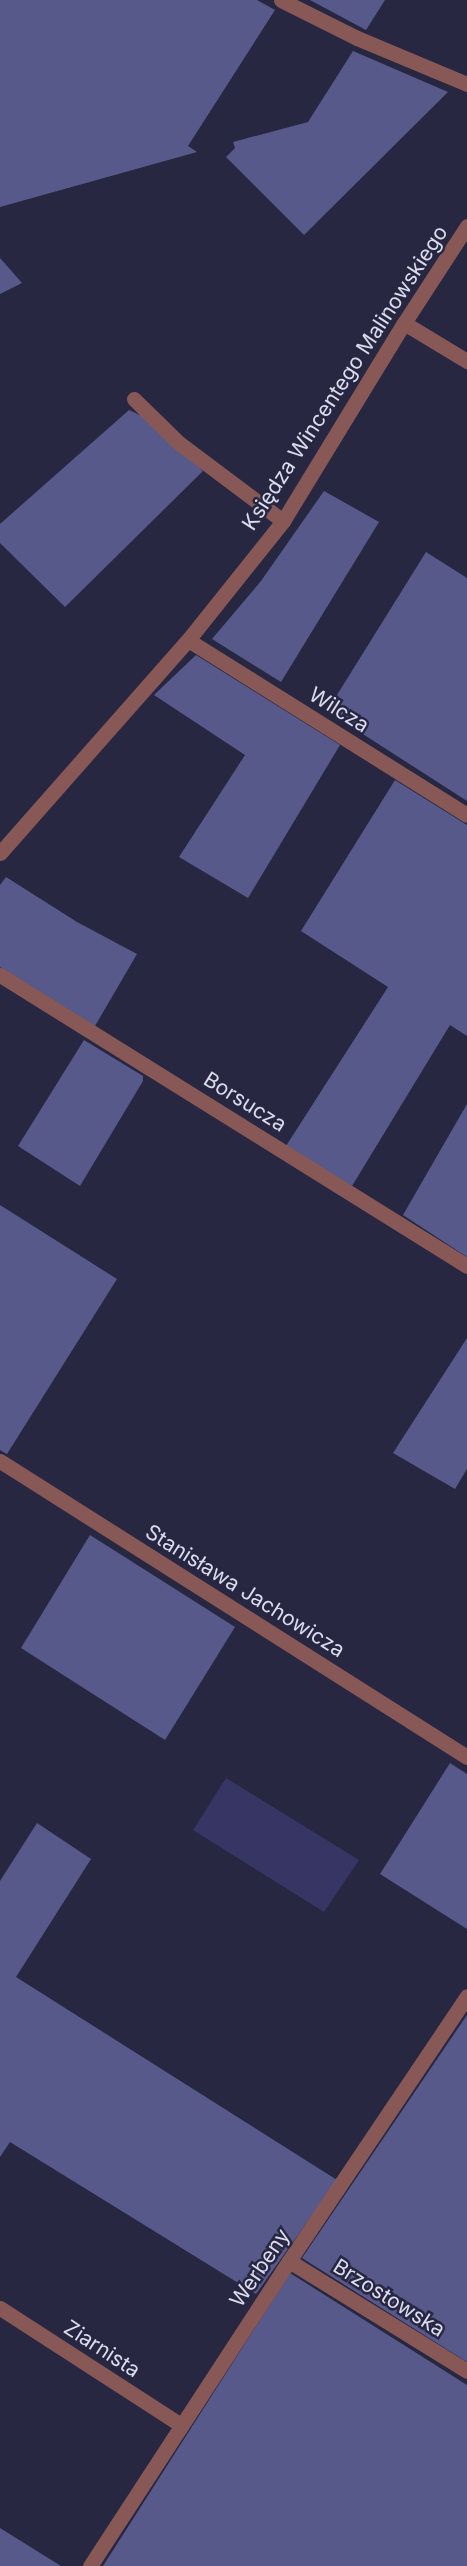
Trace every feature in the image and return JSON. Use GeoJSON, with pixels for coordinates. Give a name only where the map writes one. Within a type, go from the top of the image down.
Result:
{"type":"FeatureCollection","features":[{"type":"Feature","properties":{"kind":"street"},"geometry":{"type":"LineString","coordinates":[[281,0],[357,38],[467,84]]}},
{"type":"Feature","properties":{"kind":"street","name":"Księdza Wincentego Malinowskiego"},"geometry":{"type":"LineString","coordinates":[[0,853],[188,640],[283,521],[404,323],[467,226]]}},
{"type":"Feature","properties":{"kind":"street"},"geometry":{"type":"LineString","coordinates":[[404,323],[467,361]]}},
{"type":"Feature","properties":{"kind":"street"},"geometry":{"type":"LineString","coordinates":[[134,399],[179,443],[283,521]]}},
{"type":"Feature","properties":{"kind":"street","name":"Wilcza"},"geometry":{"type":"LineString","coordinates":[[188,640],[467,815]]}},
{"type":"Feature","properties":{"kind":"street","name":"Borsucza"},"geometry":{"type":"LineString","coordinates":[[0,975],[467,1266]]}},
{"type":"Feature","properties":{"kind":"street","name":"Stanisława Jachowicza"},"geometry":{"type":"LineString","coordinates":[[0,1461],[467,1757]]}},
{"type":"Feature","properties":{"kind":"street","name":"Werbeny"},"geometry":{"type":"LineString","coordinates":[[90,2566],[289,2261],[467,1996]]}},
{"type":"Feature","properties":{"kind":"street","name":"Brzostowska"},"geometry":{"type":"LineString","coordinates":[[289,2261],[467,2371]]}},
{"type":"Feature","properties":{"kind":"street","name":"Ziarnista"},"geometry":{"type":"LineString","coordinates":[[0,2308],[181,2425]]}},
{"type":"Feature","properties":{"kind":"shaded area"},"geometry":{"type":"Polygon","coordinates":[[[0,0],[257,0],[275,10],[188,146],[197,152],[0,207],[0,0]]]}},
{"type":"Feature","properties":{"kind":"shaded area"},"geometry":{"type":"Polygon","coordinates":[[[310,0],[385,0],[366,30],[310,0]]]}},
{"type":"Feature","properties":{"kind":"shaded area"},"geometry":{"type":"Polygon","coordinates":[[[353,51],[448,92],[304,235],[226,157],[235,148],[233,142],[308,122],[353,51]]]}},
{"type":"Feature","properties":{"kind":"shaded area"},"geometry":{"type":"Polygon","coordinates":[[[0,258],[22,283],[0,294],[0,258]]]}},
{"type":"Feature","properties":{"kind":"shaded area"},"geometry":{"type":"Polygon","coordinates":[[[129,410],[144,417],[203,471],[65,607],[0,543],[0,524],[129,410]]]}},
{"type":"Feature","properties":{"kind":"shaded area"},"geometry":{"type":"Polygon","coordinates":[[[324,491],[379,522],[281,682],[212,639],[261,581],[324,491]]]}},
{"type":"Feature","properties":{"kind":"shaded area"},"geometry":{"type":"Polygon","coordinates":[[[426,552],[467,578],[467,801],[327,711],[426,552]]]}},
{"type":"Feature","properties":{"kind":"shaded area"},"geometry":{"type":"Polygon","coordinates":[[[196,655],[340,745],[248,898],[179,857],[245,755],[154,695],[196,655]]]}},
{"type":"Feature","properties":{"kind":"shaded area"},"geometry":{"type":"Polygon","coordinates":[[[395,780],[467,825],[467,1036],[450,1025],[352,1186],[286,1146],[388,987],[301,931],[395,780]]]}},
{"type":"Feature","properties":{"kind":"shaded area"},"geometry":{"type":"Polygon","coordinates":[[[6,877],[77,922],[137,954],[95,1026],[0,967],[0,885],[6,877]]]}},
{"type":"Feature","properties":{"kind":"shaded area"},"geometry":{"type":"Polygon","coordinates":[[[84,1040],[143,1076],[143,1081],[80,1186],[18,1146],[84,1040]]]}},
{"type":"Feature","properties":{"kind":"shaded area"},"geometry":{"type":"Polygon","coordinates":[[[467,1104],[467,1257],[403,1215],[467,1104]]]}},
{"type":"Feature","properties":{"kind":"shaded area"},"geometry":{"type":"Polygon","coordinates":[[[0,1205],[117,1279],[7,1454],[0,1450],[0,1205]]]}},
{"type":"Feature","properties":{"kind":"shaded area"},"geometry":{"type":"Polygon","coordinates":[[[467,1338],[467,1469],[455,1489],[393,1453],[467,1338]]]}},
{"type":"Feature","properties":{"kind":"shaded area"},"geometry":{"type":"Polygon","coordinates":[[[90,1535],[235,1627],[165,1740],[21,1648],[90,1535]]]}},
{"type":"Feature","properties":{"kind":"shaded area"},"geometry":{"type":"Polygon","coordinates":[[[450,1763],[467,1774],[467,1929],[380,1874],[450,1763]]]}},
{"type":"Feature","properties":{"kind":"shaded area"},"geometry":{"type":"Polygon","coordinates":[[[226,1778],[359,1860],[324,1912],[193,1830],[226,1778]]]}},
{"type":"Feature","properties":{"kind":"shaded area"},"geometry":{"type":"Polygon","coordinates":[[[37,1823],[91,1859],[16,1977],[337,2180],[256,2294],[10,2142],[0,2157],[0,1881],[37,1823]]]}},
{"type":"Feature","properties":{"kind":"shaded area"},"geometry":{"type":"Polygon","coordinates":[[[467,2015],[467,2362],[302,2258],[467,2015]]]}},
{"type":"Feature","properties":{"kind":"shaded area"},"geometry":{"type":"Polygon","coordinates":[[[290,2273],[467,2385],[467,2566],[103,2566],[290,2273]]]}},
{"type":"Feature","properties":{"kind":"shaded area"},"geometry":{"type":"Polygon","coordinates":[[[0,2528],[61,2566],[0,2566],[0,2528]]]}}]}
